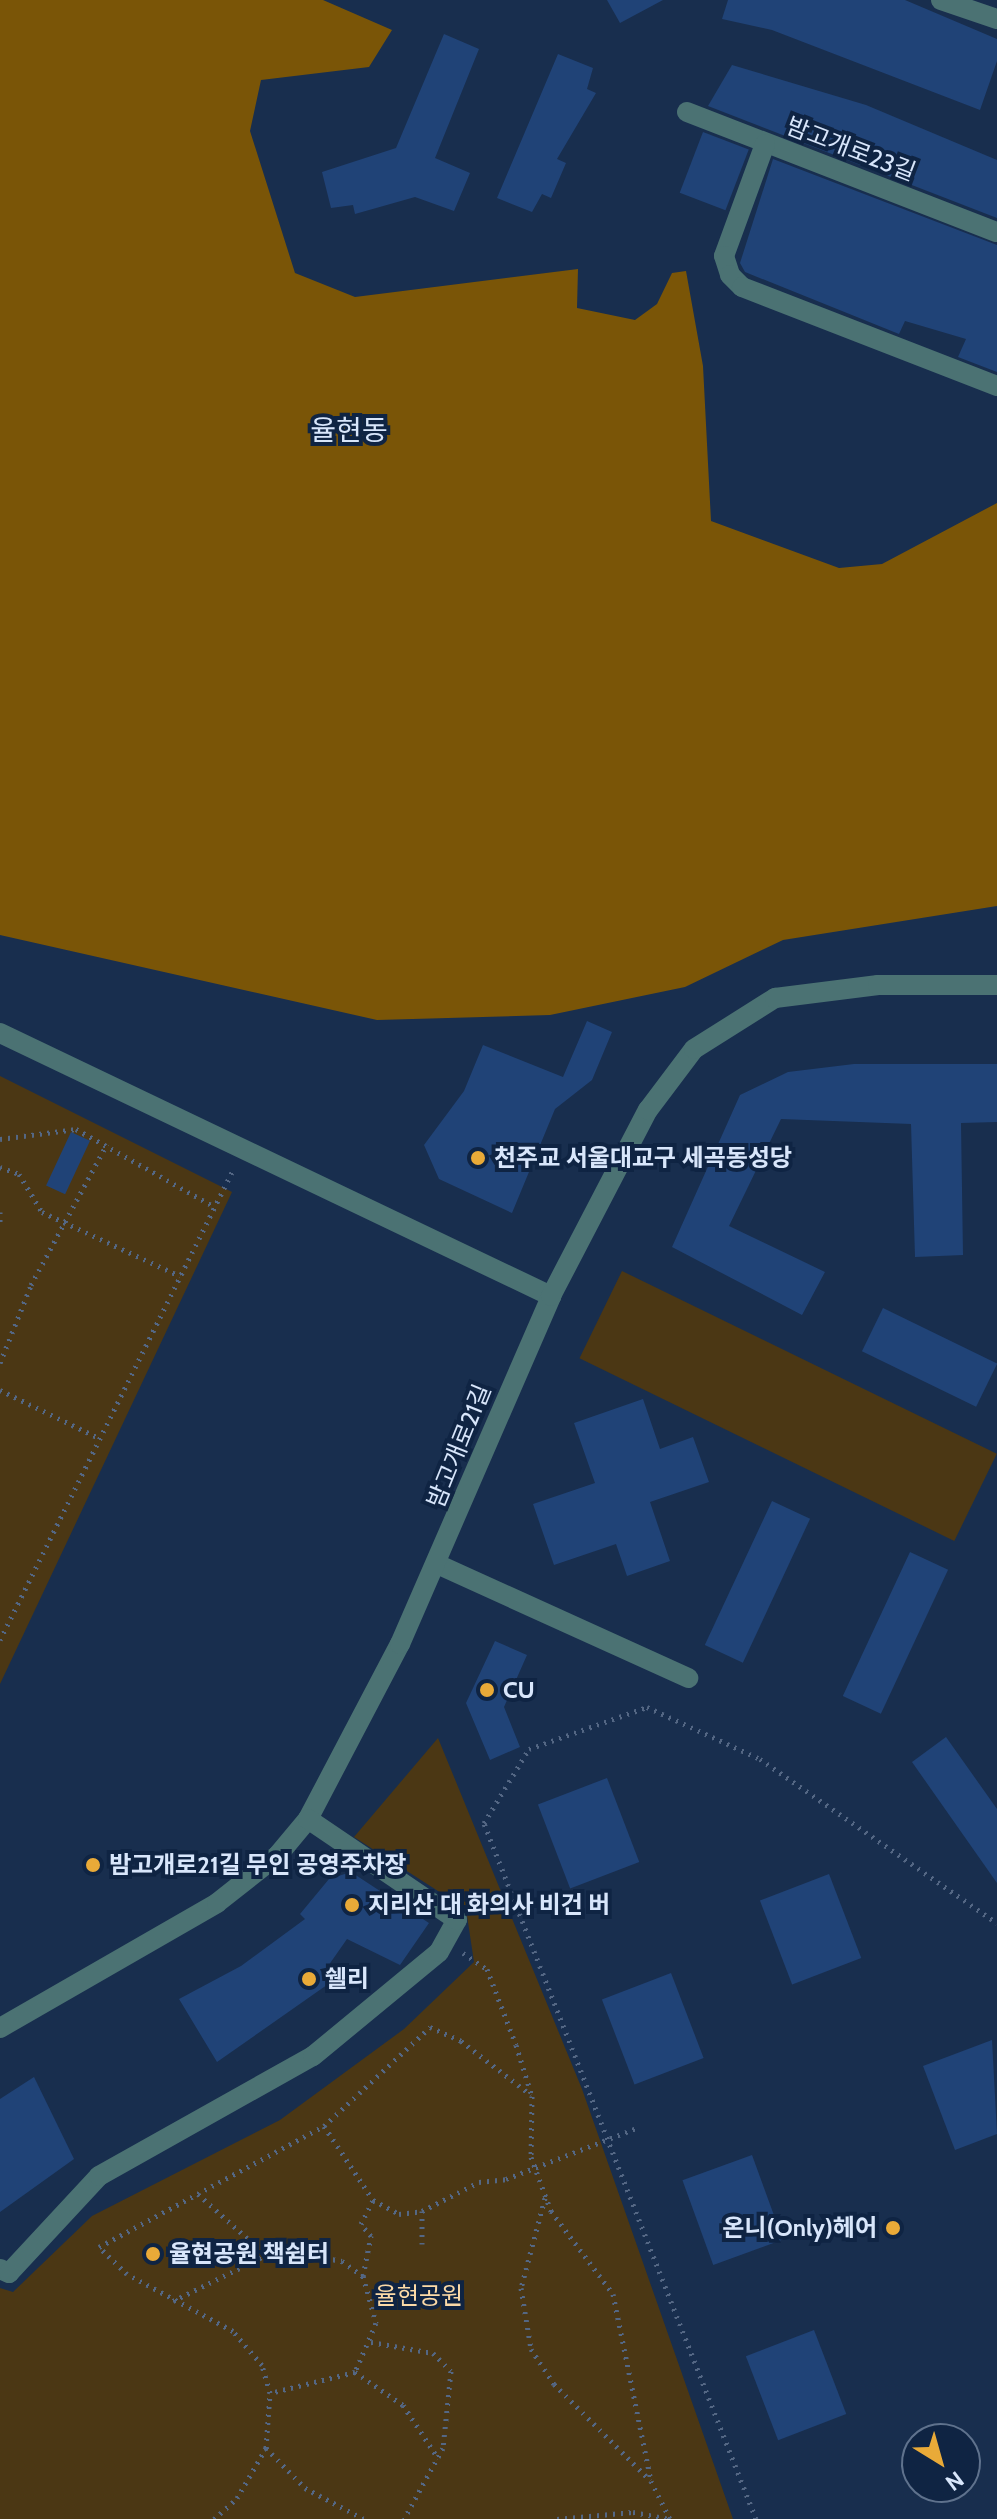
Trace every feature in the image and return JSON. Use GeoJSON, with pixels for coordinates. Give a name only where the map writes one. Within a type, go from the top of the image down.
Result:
{"type":"FeatureCollection","features":[{"type":"Feature","properties":{"kind":"street"},"geometry":{"type":"LineString","coordinates":[[941,0],[997,19]]}},
{"type":"Feature","properties":{"kind":"street","name":"밤고개로23길"},"geometry":{"type":"LineString","coordinates":[[687,112],[997,232]]}},
{"type":"Feature","properties":{"kind":"street"},"geometry":{"type":"LineString","coordinates":[[765,144],[724,256],[742,287],[997,386]]}},
{"type":"Feature","properties":{"kind":"street","name":"밤고개로21길"},"geometry":{"type":"LineString","coordinates":[[0,2028],[217,1903],[278,1855],[308,1819],[437,1564],[551,1296],[648,1110],[694,1049],[727,1022],[775,998],[997,985]]}},
{"type":"Feature","properties":{"kind":"street"},"geometry":{"type":"LineString","coordinates":[[0,1033],[551,1296]]}},
{"type":"Feature","properties":{"kind":"street"},"geometry":{"type":"LineString","coordinates":[[437,1564],[688,1678]]}},
{"type":"Feature","properties":{"kind":"street"},"geometry":{"type":"LineString","coordinates":[[0,2269],[9,2273],[99,2176],[313,2056],[445,1940],[457,1920],[308,1819]]}},
{"type":"Feature","properties":{"kind":"path"},"geometry":{"type":"LineString","coordinates":[[0,1139],[76,1129],[215,1207]]}},
{"type":"Feature","properties":{"kind":"path"},"geometry":{"type":"LineString","coordinates":[[0,1363],[64,1222],[107,1144]]}},
{"type":"Feature","properties":{"kind":"path"},"geometry":{"type":"LineString","coordinates":[[0,1640],[243,1149]]}},
{"type":"Feature","properties":{"kind":"path"},"geometry":{"type":"LineString","coordinates":[[0,1167],[19,1174],[42,1212],[180,1276]]}},
{"type":"Feature","properties":{"kind":"path"},"geometry":{"type":"LineString","coordinates":[[0,1212],[0,1225]]}},
{"type":"Feature","properties":{"kind":"path"},"geometry":{"type":"LineString","coordinates":[[0,1390],[99,1438]]}},
{"type":"Feature","properties":{"kind":"path"},"geometry":{"type":"LineString","coordinates":[[756,2519],[611,2140],[484,1823],[529,1749],[647,1707],[760,1759],[997,1923]]}},
{"type":"Feature","properties":{"kind":"path"},"geometry":{"type":"LineString","coordinates":[[445,1940],[487,1969],[532,2096],[535,2167],[546,2196],[613,2294],[651,2481],[670,2519]]}},
{"type":"Feature","properties":{"kind":"path"},"geometry":{"type":"LineString","coordinates":[[214,2519],[237,2498],[266,2448],[270,2393],[251,2347],[173,2301],[99,2247],[324,2126],[430,2027],[461,2041],[532,2096]]}},
{"type":"Feature","properties":{"kind":"path"},"geometry":{"type":"LineString","coordinates":[[324,2126],[373,2200],[399,2214],[422,2211],[479,2182],[535,2167],[637,2128]]}},
{"type":"Feature","properties":{"kind":"path"},"geometry":{"type":"LineString","coordinates":[[198,2194],[256,2246],[342,2261],[363,2276]]}},
{"type":"Feature","properties":{"kind":"path"},"geometry":{"type":"LineString","coordinates":[[546,2196],[521,2288],[531,2349],[554,2384],[651,2481]]}},
{"type":"Feature","properties":{"kind":"path"},"geometry":{"type":"LineString","coordinates":[[270,2393],[355,2372],[371,2342],[376,2323],[363,2276],[371,2236],[361,2224],[373,2200]]}},
{"type":"Feature","properties":{"kind":"path"},"geometry":{"type":"LineString","coordinates":[[422,2211],[422,2244]]}},
{"type":"Feature","properties":{"kind":"path"},"geometry":{"type":"LineString","coordinates":[[173,2301],[278,2249]]}},
{"type":"Feature","properties":{"kind":"path"},"geometry":{"type":"LineString","coordinates":[[371,2342],[433,2353],[451,2371],[439,2458],[404,2519]]}},
{"type":"Feature","properties":{"kind":"path"},"geometry":{"type":"LineString","coordinates":[[355,2372],[403,2405],[439,2458]]}},
{"type":"Feature","properties":{"kind":"path"},"geometry":{"type":"LineString","coordinates":[[266,2448],[305,2488],[364,2519]]}},
{"type":"Feature","properties":{"kind":"path"},"geometry":{"type":"LineString","coordinates":[[557,2519],[633,2512],[670,2519]]}},
{"type":"Feature","properties":{"kind":"green space"},"geometry":{"type":"Polygon","coordinates":[[[0,1076],[232,1192],[0,1684],[0,1076]]]}},
{"type":"Feature","properties":{"kind":"green space"},"geometry":{"type":"Polygon","coordinates":[[[622,1271],[997,1454],[954,1541],[579,1358],[622,1271]]]}},
{"type":"Feature","properties":{"kind":"green space","name":"율현공원"},"geometry":{"type":"Polygon","coordinates":[[[438,1738],[582,2089],[733,2519],[0,2519],[0,2288],[13,2292],[92,2216],[280,2120],[404,2029],[474,1962],[466,1909],[354,1837],[438,1738]]]}},
{"type":"Feature","properties":{"kind":"shaded area"},"geometry":{"type":"Polygon","coordinates":[[[0,0],[323,0],[392,30],[369,67],[261,80],[250,131],[295,273],[355,297],[578,269],[577,308],[635,320],[657,304],[672,273],[686,271],[703,366],[711,521],[839,568],[882,564],[997,503],[997,906],[783,940],[685,987],[550,1015],[377,1020],[0,935],[0,0]]]}},
{"type":"Feature","properties":{"kind":"building"},"geometry":{"type":"Polygon","coordinates":[[[607,0],[663,0],[620,23],[607,0]]]}},
{"type":"Feature","properties":{"kind":"building"},"geometry":{"type":"Polygon","coordinates":[[[728,0],[905,0],[997,39],[997,61],[980,110],[772,30],[722,19],[728,0]]]}},
{"type":"Feature","properties":{"kind":"building"},"geometry":{"type":"Polygon","coordinates":[[[444,34],[479,49],[435,158],[470,173],[454,211],[415,197],[355,214],[353,205],[331,208],[322,172],[396,148],[444,34]]]}},
{"type":"Feature","properties":{"kind":"building"},"geometry":{"type":"Polygon","coordinates":[[[558,54],[593,68],[587,89],[596,93],[557,159],[566,163],[551,198],[542,194],[532,212],[497,198],[558,54]]]}},
{"type":"Feature","properties":{"kind":"building"},"geometry":{"type":"Polygon","coordinates":[[[732,65],[866,105],[997,160],[997,218],[708,106],[732,65]]]}},
{"type":"Feature","properties":{"kind":"building"},"geometry":{"type":"Polygon","coordinates":[[[703,132],[749,150],[725,210],[680,193],[703,132]]]}},
{"type":"Feature","properties":{"kind":"building"},"geometry":{"type":"Polygon","coordinates":[[[773,159],[997,245],[997,372],[958,357],[966,339],[905,321],[899,334],[745,272],[740,263],[773,159]]]}},
{"type":"Feature","properties":{"kind":"building"},"geometry":{"type":"Polygon","coordinates":[[[587,1021],[612,1032],[592,1080],[555,1109],[512,1213],[439,1179],[424,1145],[464,1091],[483,1045],[563,1077],[587,1021]]]}},
{"type":"Feature","properties":{"kind":"building"},"geometry":{"type":"Polygon","coordinates":[[[854,1064],[997,1064],[997,1122],[961,1123],[963,1255],[915,1257],[911,1124],[781,1119],[729,1226],[825,1272],[802,1315],[672,1247],[740,1095],[788,1072],[854,1064]]]}},
{"type":"Feature","properties":{"kind":"building"},"geometry":{"type":"Polygon","coordinates":[[[71,1132],[90,1141],[65,1194],[46,1185],[71,1132]]]}},
{"type":"Feature","properties":{"kind":"building"},"geometry":{"type":"Polygon","coordinates":[[[883,1308],[997,1364],[976,1407],[862,1351],[883,1308]]]}},
{"type":"Feature","properties":{"kind":"building"},"geometry":{"type":"Polygon","coordinates":[[[643,1399],[660,1449],[693,1437],[709,1482],[650,1502],[670,1561],[627,1576],[616,1544],[554,1565],[533,1504],[595,1483],[574,1423],[643,1399]]]}},
{"type":"Feature","properties":{"kind":"building"},"geometry":{"type":"Polygon","coordinates":[[[772,1501],[810,1519],[743,1663],[705,1645],[772,1501]]]}},
{"type":"Feature","properties":{"kind":"building"},"geometry":{"type":"Polygon","coordinates":[[[910,1552],[948,1570],[881,1714],[843,1696],[910,1552]]]}},
{"type":"Feature","properties":{"kind":"building"},"geometry":{"type":"Polygon","coordinates":[[[495,1641],[527,1655],[504,1707],[520,1747],[490,1760],[466,1703],[495,1641]]]}},
{"type":"Feature","properties":{"kind":"building"},"geometry":{"type":"Polygon","coordinates":[[[946,1737],[997,1809],[997,1883],[912,1762],[946,1737]]]}},
{"type":"Feature","properties":{"kind":"building"},"geometry":{"type":"Polygon","coordinates":[[[607,1778],[639,1862],[570,1889],[538,1805],[607,1778]]]}},
{"type":"Feature","properties":{"kind":"building"},"geometry":{"type":"Polygon","coordinates":[[[351,1872],[429,1923],[400,1965],[347,1939],[326,1969],[334,1980],[217,2062],[179,1999],[241,1966],[305,1919],[300,1914],[329,1879],[351,1872]]]}},
{"type":"Feature","properties":{"kind":"building"},"geometry":{"type":"Polygon","coordinates":[[[829,1874],[861,1958],[792,1985],[760,1901],[829,1874]]]}},
{"type":"Feature","properties":{"kind":"building"},"geometry":{"type":"Polygon","coordinates":[[[671,1973],[704,2058],[635,2084],[602,2000],[671,1973]]]}},
{"type":"Feature","properties":{"kind":"building"},"geometry":{"type":"Polygon","coordinates":[[[992,2040],[997,2134],[955,2150],[923,2066],[992,2040]]]}},
{"type":"Feature","properties":{"kind":"building"},"geometry":{"type":"Polygon","coordinates":[[[34,2077],[74,2159],[0,2212],[0,2099],[34,2077]]]}},
{"type":"Feature","properties":{"kind":"building"},"geometry":{"type":"Polygon","coordinates":[[[752,2155],[783,2240],[713,2265],[682,2180],[752,2155]]]}},
{"type":"Feature","properties":{"kind":"building"},"geometry":{"type":"Polygon","coordinates":[[[814,2330],[846,2414],[778,2440],[746,2356],[814,2330]]]}},
{"type":"Feature","properties":{"kind":"place","name":"천주교 서울대교구 세곡동성당"},"geometry":{"type":"Point","coordinates":[478,1158]}},
{"type":"Feature","properties":{"kind":"place","name":"CU"},"geometry":{"type":"Point","coordinates":[487,1690]}},
{"type":"Feature","properties":{"kind":"place","name":"밤고개로21길 무인 공영주차장"},"geometry":{"type":"Point","coordinates":[93,1865]}},
{"type":"Feature","properties":{"kind":"place","name":"지리산 대 화의사 비건 버"},"geometry":{"type":"Point","coordinates":[352,1905]}},
{"type":"Feature","properties":{"kind":"place","name":"쉘리"},"geometry":{"type":"Point","coordinates":[309,1979]}},
{"type":"Feature","properties":{"kind":"place","name":"온니(Only)헤어"},"geometry":{"type":"Point","coordinates":[893,2228]}},
{"type":"Feature","properties":{"kind":"place","name":"율현공원 책쉼터"},"geometry":{"type":"Point","coordinates":[153,2254]}},
{"type":"Feature","properties":{"kind":"district","name":"율현동"},"geometry":{"type":"Point","coordinates":[349,430]}}]}
